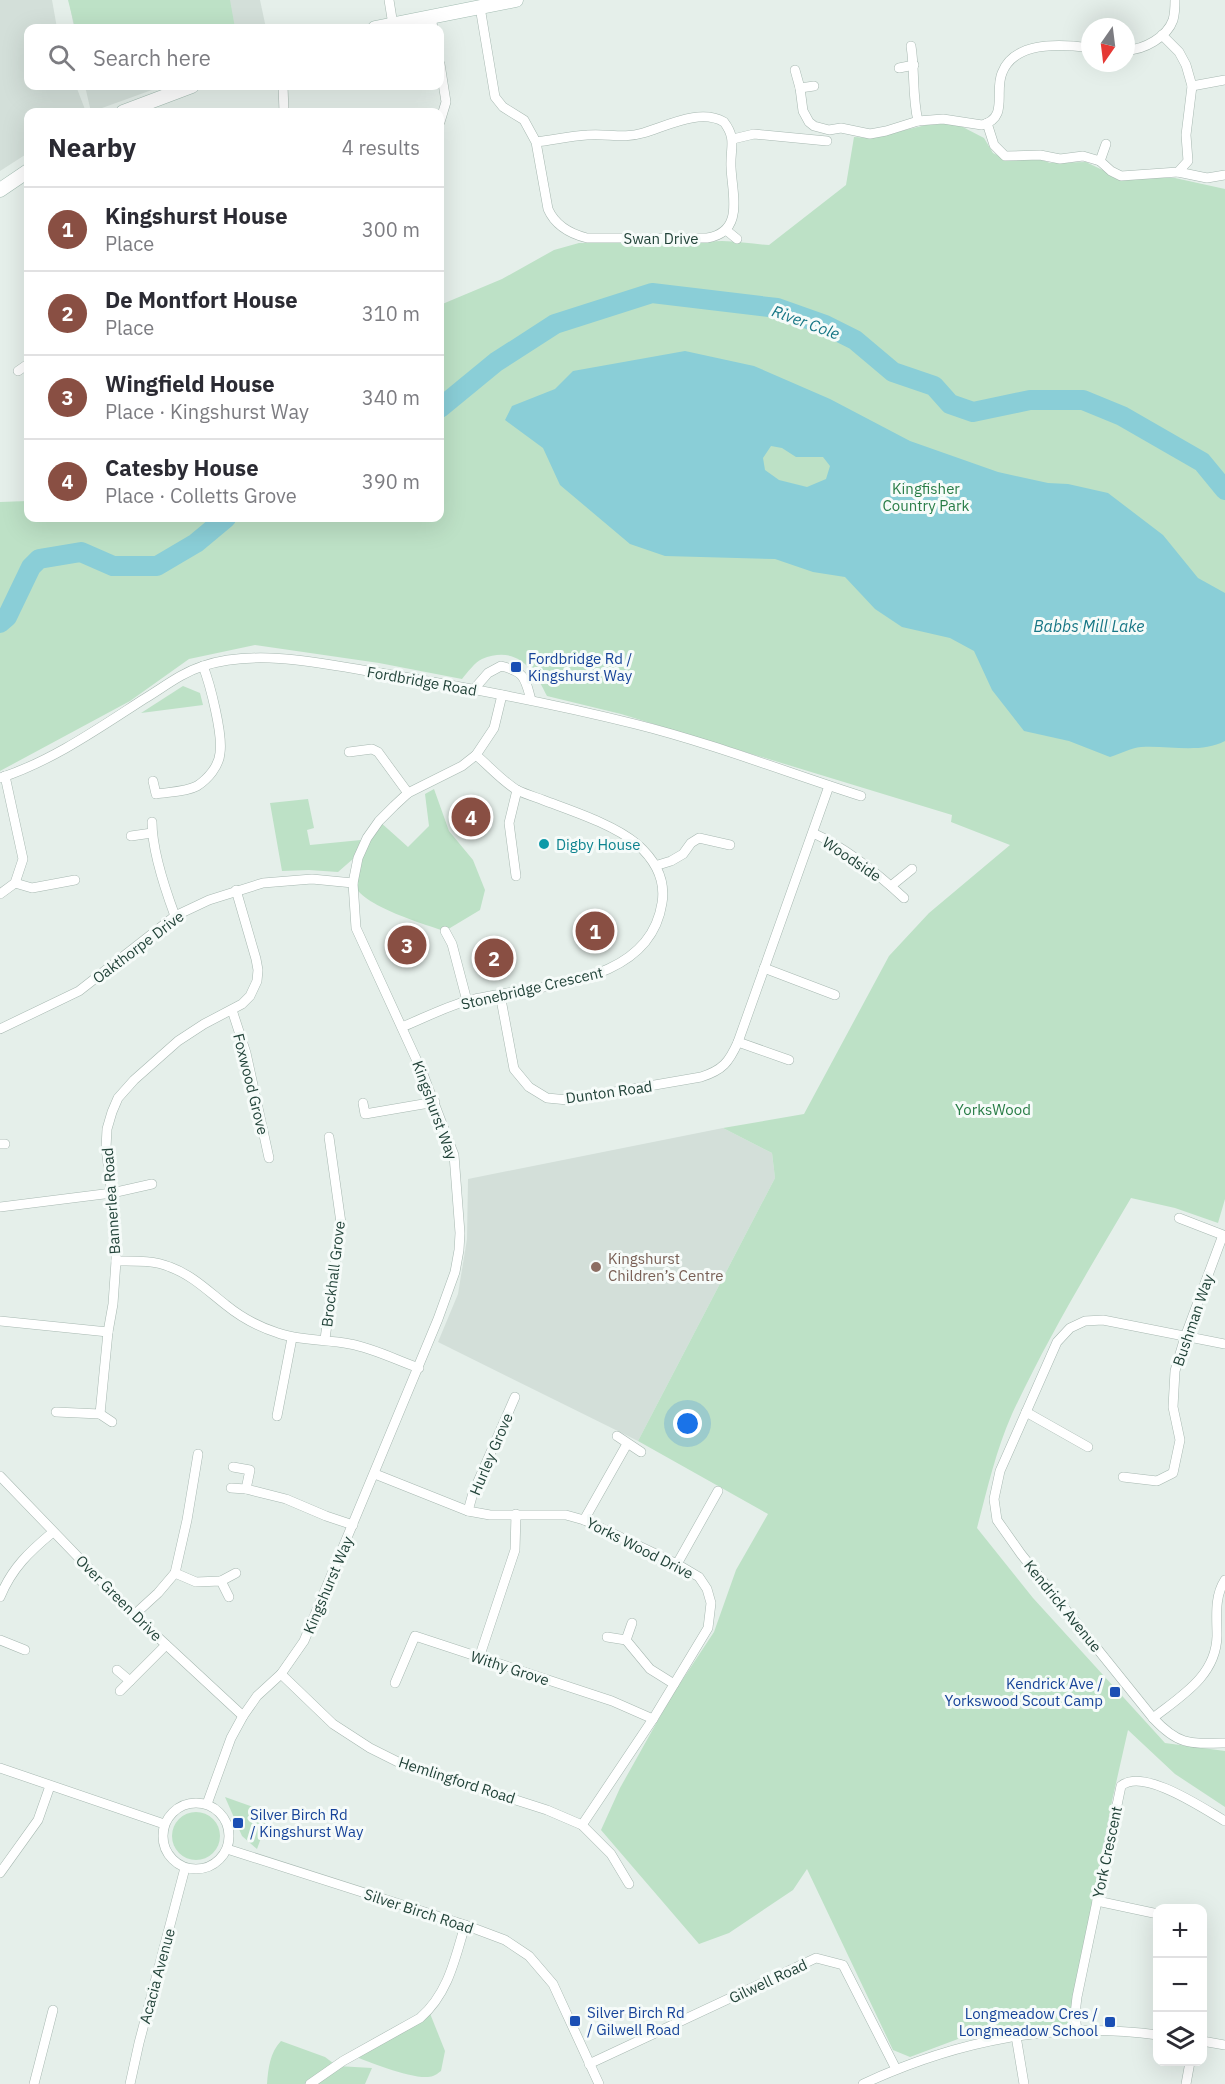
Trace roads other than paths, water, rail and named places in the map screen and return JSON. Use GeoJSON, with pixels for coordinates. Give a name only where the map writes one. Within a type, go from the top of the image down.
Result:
{"type":"FeatureCollection","features":[{"type":"Feature","properties":{"kind":"street"},"geometry":{"type":"LineString","coordinates":[[389,0],[393,24]]}},
{"type":"Feature","properties":{"kind":"street"},"geometry":{"type":"LineString","coordinates":[[412,24],[432,23],[480,7],[516,0]]}},
{"type":"Feature","properties":{"kind":"street"},"geometry":{"type":"LineString","coordinates":[[1135,49],[1142,48],[1170,27],[1174,17],[1175,0]]}},
{"type":"Feature","properties":{"kind":"street","name":"Swan Drive"},"geometry":{"type":"LineString","coordinates":[[480,7],[495,97],[503,107],[524,120],[536,142],[548,209],[552,218],[587,238],[707,238],[726,230]]}},
{"type":"Feature","properties":{"kind":"street"},"geometry":{"type":"LineString","coordinates":[[1162,35],[1182,59],[1192,86],[1186,135],[1188,161],[1178,172]]}},
{"type":"Feature","properties":{"kind":"street"},"geometry":{"type":"LineString","coordinates":[[911,46],[914,65],[914,105],[918,121]]}},
{"type":"Feature","properties":{"kind":"street"},"geometry":{"type":"LineString","coordinates":[[795,70],[803,111],[814,126],[829,130],[841,128],[870,134],[918,121],[943,119],[982,125],[998,113],[1001,74],[1014,56],[1024,51],[1053,46],[1081,47]]}},
{"type":"Feature","properties":{"kind":"street"},"geometry":{"type":"LineString","coordinates":[[899,68],[914,65]]}},
{"type":"Feature","properties":{"kind":"street"},"geometry":{"type":"LineString","coordinates":[[1192,86],[1225,80]]}},
{"type":"Feature","properties":{"kind":"street"},"geometry":{"type":"LineString","coordinates":[[800,88],[814,86]]}},
{"type":"Feature","properties":{"kind":"street"},"geometry":{"type":"LineString","coordinates":[[444,89],[446,102],[444,109]]}},
{"type":"Feature","properties":{"kind":"street"},"geometry":{"type":"LineString","coordinates":[[134,108],[181,90]]}},
{"type":"Feature","properties":{"kind":"street"},"geometry":{"type":"LineString","coordinates":[[283,90],[284,108]]}},
{"type":"Feature","properties":{"kind":"street"},"geometry":{"type":"LineString","coordinates":[[536,142],[588,134],[617,137],[642,134],[684,121],[710,117],[724,122],[733,138],[731,164],[734,210],[732,220],[726,230],[737,238]]}},
{"type":"Feature","properties":{"kind":"street"},"geometry":{"type":"LineString","coordinates":[[987,123],[993,145],[1005,156],[1040,155],[1060,159],[1083,156],[1100,161],[1121,176],[1178,172],[1207,178],[1225,175]]}},
{"type":"Feature","properties":{"kind":"street"},"geometry":{"type":"LineString","coordinates":[[733,138],[754,134],[827,141]]}},
{"type":"Feature","properties":{"kind":"street"},"geometry":{"type":"LineString","coordinates":[[1100,161],[1106,144]]}},
{"type":"Feature","properties":{"kind":"street"},"geometry":{"type":"LineString","coordinates":[[0,190],[24,174]]}},
{"type":"Feature","properties":{"kind":"street"},"geometry":{"type":"LineString","coordinates":[[18,371],[24,367]]}},
{"type":"Feature","properties":{"kind":"street","name":"Fordbridge Road"},"geometry":{"type":"LineString","coordinates":[[3,777],[35,764],[71,744],[172,680],[203,666],[259,658],[320,663],[474,689],[637,724],[861,796]]}},
{"type":"Feature","properties":{"kind":"street"},"geometry":{"type":"LineString","coordinates":[[153,781],[156,794],[195,787],[213,771],[218,762],[221,745],[210,684],[203,666]]}},
{"type":"Feature","properties":{"kind":"street"},"geometry":{"type":"LineString","coordinates":[[474,689],[488,673],[501,666],[516,670],[525,681],[531,700]]}},
{"type":"Feature","properties":{"kind":"street","name":"Kingshurst Way"},"geometry":{"type":"LineString","coordinates":[[207,1804],[231,1738],[243,1716],[257,1696],[282,1674],[304,1641],[419,1368],[455,1272],[460,1233],[454,1155],[435,1102],[356,928],[353,883],[358,858],[367,838],[379,821],[408,793],[462,766],[476,755],[494,728],[502,695]]}},
{"type":"Feature","properties":{"kind":"street"},"geometry":{"type":"LineString","coordinates":[[349,752],[372,749],[378,752],[408,793]]}},
{"type":"Feature","properties":{"kind":"street"},"geometry":{"type":"LineString","coordinates":[[476,755],[517,790],[614,829],[636,844],[658,866],[683,854],[691,843],[699,838],[730,845]]}},
{"type":"Feature","properties":{"kind":"street"},"geometry":{"type":"LineString","coordinates":[[0,894],[15,883],[23,859],[3,777]]}},
{"type":"Feature","properties":{"kind":"street","name":"Dunton Road"},"geometry":{"type":"LineString","coordinates":[[500,994],[514,1069],[529,1087],[547,1098],[568,1100],[701,1077],[716,1072],[731,1059],[738,1042],[829,786]]}},
{"type":"Feature","properties":{"kind":"street"},"geometry":{"type":"LineString","coordinates":[[516,876],[509,823],[517,790]]}},
{"type":"Feature","properties":{"kind":"street"},"geometry":{"type":"LineString","coordinates":[[152,822],[152,833],[175,916]]}},
{"type":"Feature","properties":{"kind":"street"},"geometry":{"type":"LineString","coordinates":[[131,836],[152,833]]}},
{"type":"Feature","properties":{"kind":"street","name":"Woodside"},"geometry":{"type":"LineString","coordinates":[[813,833],[831,842],[904,897]]}},
{"type":"Feature","properties":{"kind":"street","name":"Stonebridge Crescent"},"geometry":{"type":"LineString","coordinates":[[402,1027],[467,1001],[582,979],[615,968],[639,951],[661,914],[664,893],[658,866]]}},
{"type":"Feature","properties":{"kind":"street","name":"Woodside"},"geometry":{"type":"LineString","coordinates":[[891,886],[912,869]]}},
{"type":"Feature","properties":{"kind":"street","name":"Oakthorpe Drive"},"geometry":{"type":"LineString","coordinates":[[0,1029],[79,991],[175,916],[209,900],[263,883],[312,879],[353,883]]}},
{"type":"Feature","properties":{"kind":"street"},"geometry":{"type":"LineString","coordinates":[[15,883],[32,888],[75,880]]}},
{"type":"Feature","properties":{"kind":"street","name":"Bannerlea Road"},"geometry":{"type":"LineString","coordinates":[[100,1414],[116,1261],[116,1227],[106,1148],[107,1129],[118,1098],[134,1080],[178,1041],[242,1004],[250,996],[257,981],[258,970],[237,890]]}},
{"type":"Feature","properties":{"kind":"street"},"geometry":{"type":"LineString","coordinates":[[445,931],[452,944],[467,1001]]}},
{"type":"Feature","properties":{"kind":"street"},"geometry":{"type":"LineString","coordinates":[[764,968],[835,995]]}},
{"type":"Feature","properties":{"kind":"street","name":"Foxwood Grove"},"geometry":{"type":"LineString","coordinates":[[232,1010],[246,1053],[269,1158]]}},
{"type":"Feature","properties":{"kind":"street"},"geometry":{"type":"LineString","coordinates":[[738,1042],[789,1060]]}},
{"type":"Feature","properties":{"kind":"street"},"geometry":{"type":"LineString","coordinates":[[363,1103],[365,1114],[435,1102]]}},
{"type":"Feature","properties":{"kind":"street","name":"Brockhall Grove"},"geometry":{"type":"LineString","coordinates":[[324,1339],[341,1223],[329,1137]]}},
{"type":"Feature","properties":{"kind":"street"},"geometry":{"type":"LineString","coordinates":[[0,1207],[112,1193],[152,1184]]}},
{"type":"Feature","properties":{"kind":"street","name":"Bushman Way"},"geometry":{"type":"LineString","coordinates":[[1123,1477],[1157,1481],[1173,1473],[1180,1440],[1173,1407],[1175,1371],[1185,1337],[1224,1235],[1179,1218]]}},
{"type":"Feature","properties":{"kind":"street"},"geometry":{"type":"LineString","coordinates":[[116,1261],[151,1261],[171,1267],[195,1279],[252,1324],[292,1338],[324,1339],[354,1344],[419,1368]]}},
{"type":"Feature","properties":{"kind":"street","name":"Kendrick Avenue"},"geometry":{"type":"LineString","coordinates":[[1225,1344],[1102,1320],[1085,1321],[1070,1328],[1058,1342],[1026,1412],[1000,1472],[994,1499],[997,1520],[1021,1554],[1168,1734],[1185,1742],[1225,1743]]}},
{"type":"Feature","properties":{"kind":"street"},"geometry":{"type":"LineString","coordinates":[[0,1322],[108,1332]]}},
{"type":"Feature","properties":{"kind":"street"},"geometry":{"type":"LineString","coordinates":[[277,1416],[292,1338]]}},
{"type":"Feature","properties":{"kind":"street","name":"Hurley Grove"},"geometry":{"type":"LineString","coordinates":[[468,1511],[482,1472],[515,1397]]}},
{"type":"Feature","properties":{"kind":"street"},"geometry":{"type":"LineString","coordinates":[[56,1412],[67,1416],[100,1414],[112,1422]]}},
{"type":"Feature","properties":{"kind":"street"},"geometry":{"type":"LineString","coordinates":[[1026,1412],[1088,1447]]}},
{"type":"Feature","properties":{"kind":"street"},"geometry":{"type":"LineString","coordinates":[[617,1436],[641,1452]]}},
{"type":"Feature","properties":{"kind":"street"},"geometry":{"type":"LineString","coordinates":[[584,1520],[627,1444]]}},
{"type":"Feature","properties":{"kind":"street"},"geometry":{"type":"LineString","coordinates":[[134,1615],[158,1593],[175,1573],[198,1454]]}},
{"type":"Feature","properties":{"kind":"street"},"geometry":{"type":"LineString","coordinates":[[233,1467],[250,1470],[246,1490]]}},
{"type":"Feature","properties":{"kind":"street","name":"Yorks Wood Drive"},"geometry":{"type":"LineString","coordinates":[[375,1474],[468,1511],[490,1515],[566,1515],[584,1520],[677,1564],[699,1577],[707,1589],[711,1603],[708,1628],[653,1719],[582,1825]]}},
{"type":"Feature","properties":{"kind":"street","name":"Over Green Drive"},"geometry":{"type":"LineString","coordinates":[[0,1476],[134,1615],[243,1716]]}},
{"type":"Feature","properties":{"kind":"street"},"geometry":{"type":"LineString","coordinates":[[231,1488],[286,1499],[354,1525]]}},
{"type":"Feature","properties":{"kind":"street"},"geometry":{"type":"LineString","coordinates":[[677,1564],[718,1491]]}},
{"type":"Feature","properties":{"kind":"street"},"geometry":{"type":"LineString","coordinates":[[479,1658],[515,1550],[516,1514]]}},
{"type":"Feature","properties":{"kind":"street"},"geometry":{"type":"LineString","coordinates":[[0,1597],[8,1578],[20,1563],[53,1532]]}},
{"type":"Feature","properties":{"kind":"street"},"geometry":{"type":"LineString","coordinates":[[175,1573],[196,1582],[221,1581],[236,1573]]}},
{"type":"Feature","properties":{"kind":"street"},"geometry":{"type":"LineString","coordinates":[[1153,1718],[1199,1682],[1213,1660],[1217,1639],[1216,1608],[1225,1580]]}},
{"type":"Feature","properties":{"kind":"street"},"geometry":{"type":"LineString","coordinates":[[221,1581],[229,1597]]}},
{"type":"Feature","properties":{"kind":"street"},"geometry":{"type":"LineString","coordinates":[[626,1640],[632,1623]]}},
{"type":"Feature","properties":{"kind":"street","name":"Withy Grove"},"geometry":{"type":"LineString","coordinates":[[395,1683],[415,1636],[612,1701],[653,1719]]}},
{"type":"Feature","properties":{"kind":"street"},"geometry":{"type":"LineString","coordinates":[[607,1637],[626,1640],[650,1669],[674,1684]]}},
{"type":"Feature","properties":{"kind":"street"},"geometry":{"type":"LineString","coordinates":[[0,1640],[25,1650]]}},
{"type":"Feature","properties":{"kind":"street"},"geometry":{"type":"LineString","coordinates":[[120,1691],[166,1645]]}},
{"type":"Feature","properties":{"kind":"street"},"geometry":{"type":"LineString","coordinates":[[117,1670],[130,1681]]}},
{"type":"Feature","properties":{"kind":"street","name":"Hemlingford Road"},"geometry":{"type":"LineString","coordinates":[[282,1674],[333,1724],[370,1748],[398,1762],[547,1810],[582,1825],[611,1854],[629,1884]]}},
{"type":"Feature","properties":{"kind":"street"},"geometry":{"type":"LineString","coordinates":[[0,1768],[164,1824]]}},
{"type":"Feature","properties":{"kind":"street","name":"York Crescent"},"geometry":{"type":"LineString","coordinates":[[1077,2031],[1077,1997],[1119,1793],[1125,1782],[1137,1780],[1160,1786],[1225,1821]]}},
{"type":"Feature","properties":{"kind":"street"},"geometry":{"type":"LineString","coordinates":[[0,1873],[38,1820],[50,1786]]}},
{"type":"Feature","properties":{"kind":"street"},"geometry":{"type":"LineString","coordinates":[[190,1802],[207,1804],[222,1814],[229,1831],[227,1849],[220,1859],[210,1866],[198,1869],[185,1868],[170,1858],[163,1842],[164,1824],[174,1810],[190,1802]]}},
{"type":"Feature","properties":{"kind":"street","name":"Silver Birch Road"},"geometry":{"type":"LineString","coordinates":[[227,1849],[465,1925],[505,1940],[529,1956],[553,1984],[599,2084]]}},
{"type":"Feature","properties":{"kind":"street","name":"Acacia Avenue"},"geometry":{"type":"LineString","coordinates":[[130,2084],[185,1868]]}},
{"type":"Feature","properties":{"kind":"street"},"geometry":{"type":"LineString","coordinates":[[1097,1901],[1153,1913]]}},
{"type":"Feature","properties":{"kind":"street"},"geometry":{"type":"LineString","coordinates":[[310,2084],[344,2061],[429,2011],[451,1976],[465,1925]]}},
{"type":"Feature","properties":{"kind":"street","name":"Gilwell Road"},"geometry":{"type":"LineString","coordinates":[[589,2064],[816,1958],[843,1965],[896,2069]]}},
{"type":"Feature","properties":{"kind":"street"},"geometry":{"type":"LineString","coordinates":[[34,2084],[53,2010]]}},
{"type":"Feature","properties":{"kind":"street"},"geometry":{"type":"LineString","coordinates":[[863,2084],[896,2069],[963,2046],[1016,2036],[1077,2031],[1153,2034]]}},
{"type":"Feature","properties":{"kind":"street"},"geometry":{"type":"LineString","coordinates":[[1016,2036],[1024,2084]]}},
{"type":"Feature","properties":{"kind":"street"},"geometry":{"type":"LineString","coordinates":[[1207,2042],[1225,2045]]}},
{"type":"Feature","properties":{"kind":"street"},"geometry":{"type":"LineString","coordinates":[[1186,2084],[1189,2066]]}},
{"type":"Feature","properties":{"kind":"water","name":"Babbs Mill Lake"},"geometry":{"type":"Polygon","coordinates":[[[685,351],[754,366],[830,399],[910,441],[998,472],[1108,493],[1163,535],[1198,578],[1225,593],[1225,741],[1195,748],[1141,747],[1110,757],[1069,741],[1024,731],[992,690],[974,651],[950,638],[902,627],[875,609],[845,577],[813,572],[775,559],[665,556],[630,544],[560,485],[543,448],[505,420],[512,406],[555,389],[573,371],[685,351]],[[771,446],[763,458],[765,470],[779,480],[807,487],[826,479],[830,466],[823,457],[796,457],[782,448],[771,446]]]}},
{"type":"Feature","properties":{"kind":"waterway","name":"River Cole"},"geometry":{"type":"LineString","coordinates":[[444,405],[496,362],[555,324],[652,293],[777,308],[825,325],[855,340],[893,372],[934,386],[950,404],[973,412],[1030,400],[1083,400],[1122,416],[1202,462],[1225,490]]}},
{"type":"Feature","properties":{"kind":"waterway","name":"River Cole"},"geometry":{"type":"LineString","coordinates":[[0,623],[7,617],[31,567],[39,559],[81,552],[113,566],[157,566],[196,543],[221,522]]}},
{"type":"Feature","properties":{"kind":"place","name":"Fordbridge Rd / Kingshurst Way"},"geometry":{"type":"Point","coordinates":[516,667]}},
{"type":"Feature","properties":{"kind":"place","name":"Catesby House"},"geometry":{"type":"Point","coordinates":[471,817]}},
{"type":"Feature","properties":{"kind":"place","name":"Digby House"},"geometry":{"type":"Point","coordinates":[544,844]}},
{"type":"Feature","properties":{"kind":"place","name":"Kingshurst House"},"geometry":{"type":"Point","coordinates":[595,931]}},
{"type":"Feature","properties":{"kind":"place","name":"Wingfield House"},"geometry":{"type":"Point","coordinates":[407,945]}},
{"type":"Feature","properties":{"kind":"place","name":"De Montfort House"},"geometry":{"type":"Point","coordinates":[494,958]}},
{"type":"Feature","properties":{"kind":"place","name":"Kingshurst Children’s Centre"},"geometry":{"type":"Point","coordinates":[596,1267]}},
{"type":"Feature","properties":{"kind":"place","name":"Kendrick Ave / Yorkswood Scout Camp"},"geometry":{"type":"Point","coordinates":[1115,1692]}},
{"type":"Feature","properties":{"kind":"place","name":"Silver Birch Rd / Kingshurst Way"},"geometry":{"type":"Point","coordinates":[238,1823]}},
{"type":"Feature","properties":{"kind":"place","name":"Silver Birch Rd / Gilwell Road"},"geometry":{"type":"Point","coordinates":[575,2021]}},
{"type":"Feature","properties":{"kind":"place","name":"Longmeadow Cres / Longmeadow School"},"geometry":{"type":"Point","coordinates":[1110,2022]}},
{"type":"Feature","properties":{"kind":"park label","name":"Kingfisher Country Park"},"geometry":{"type":"Point","coordinates":[926,496]}},
{"type":"Feature","properties":{"kind":"park label","name":"YorksWood"},"geometry":{"type":"Point","coordinates":[993,1109]}}]}
